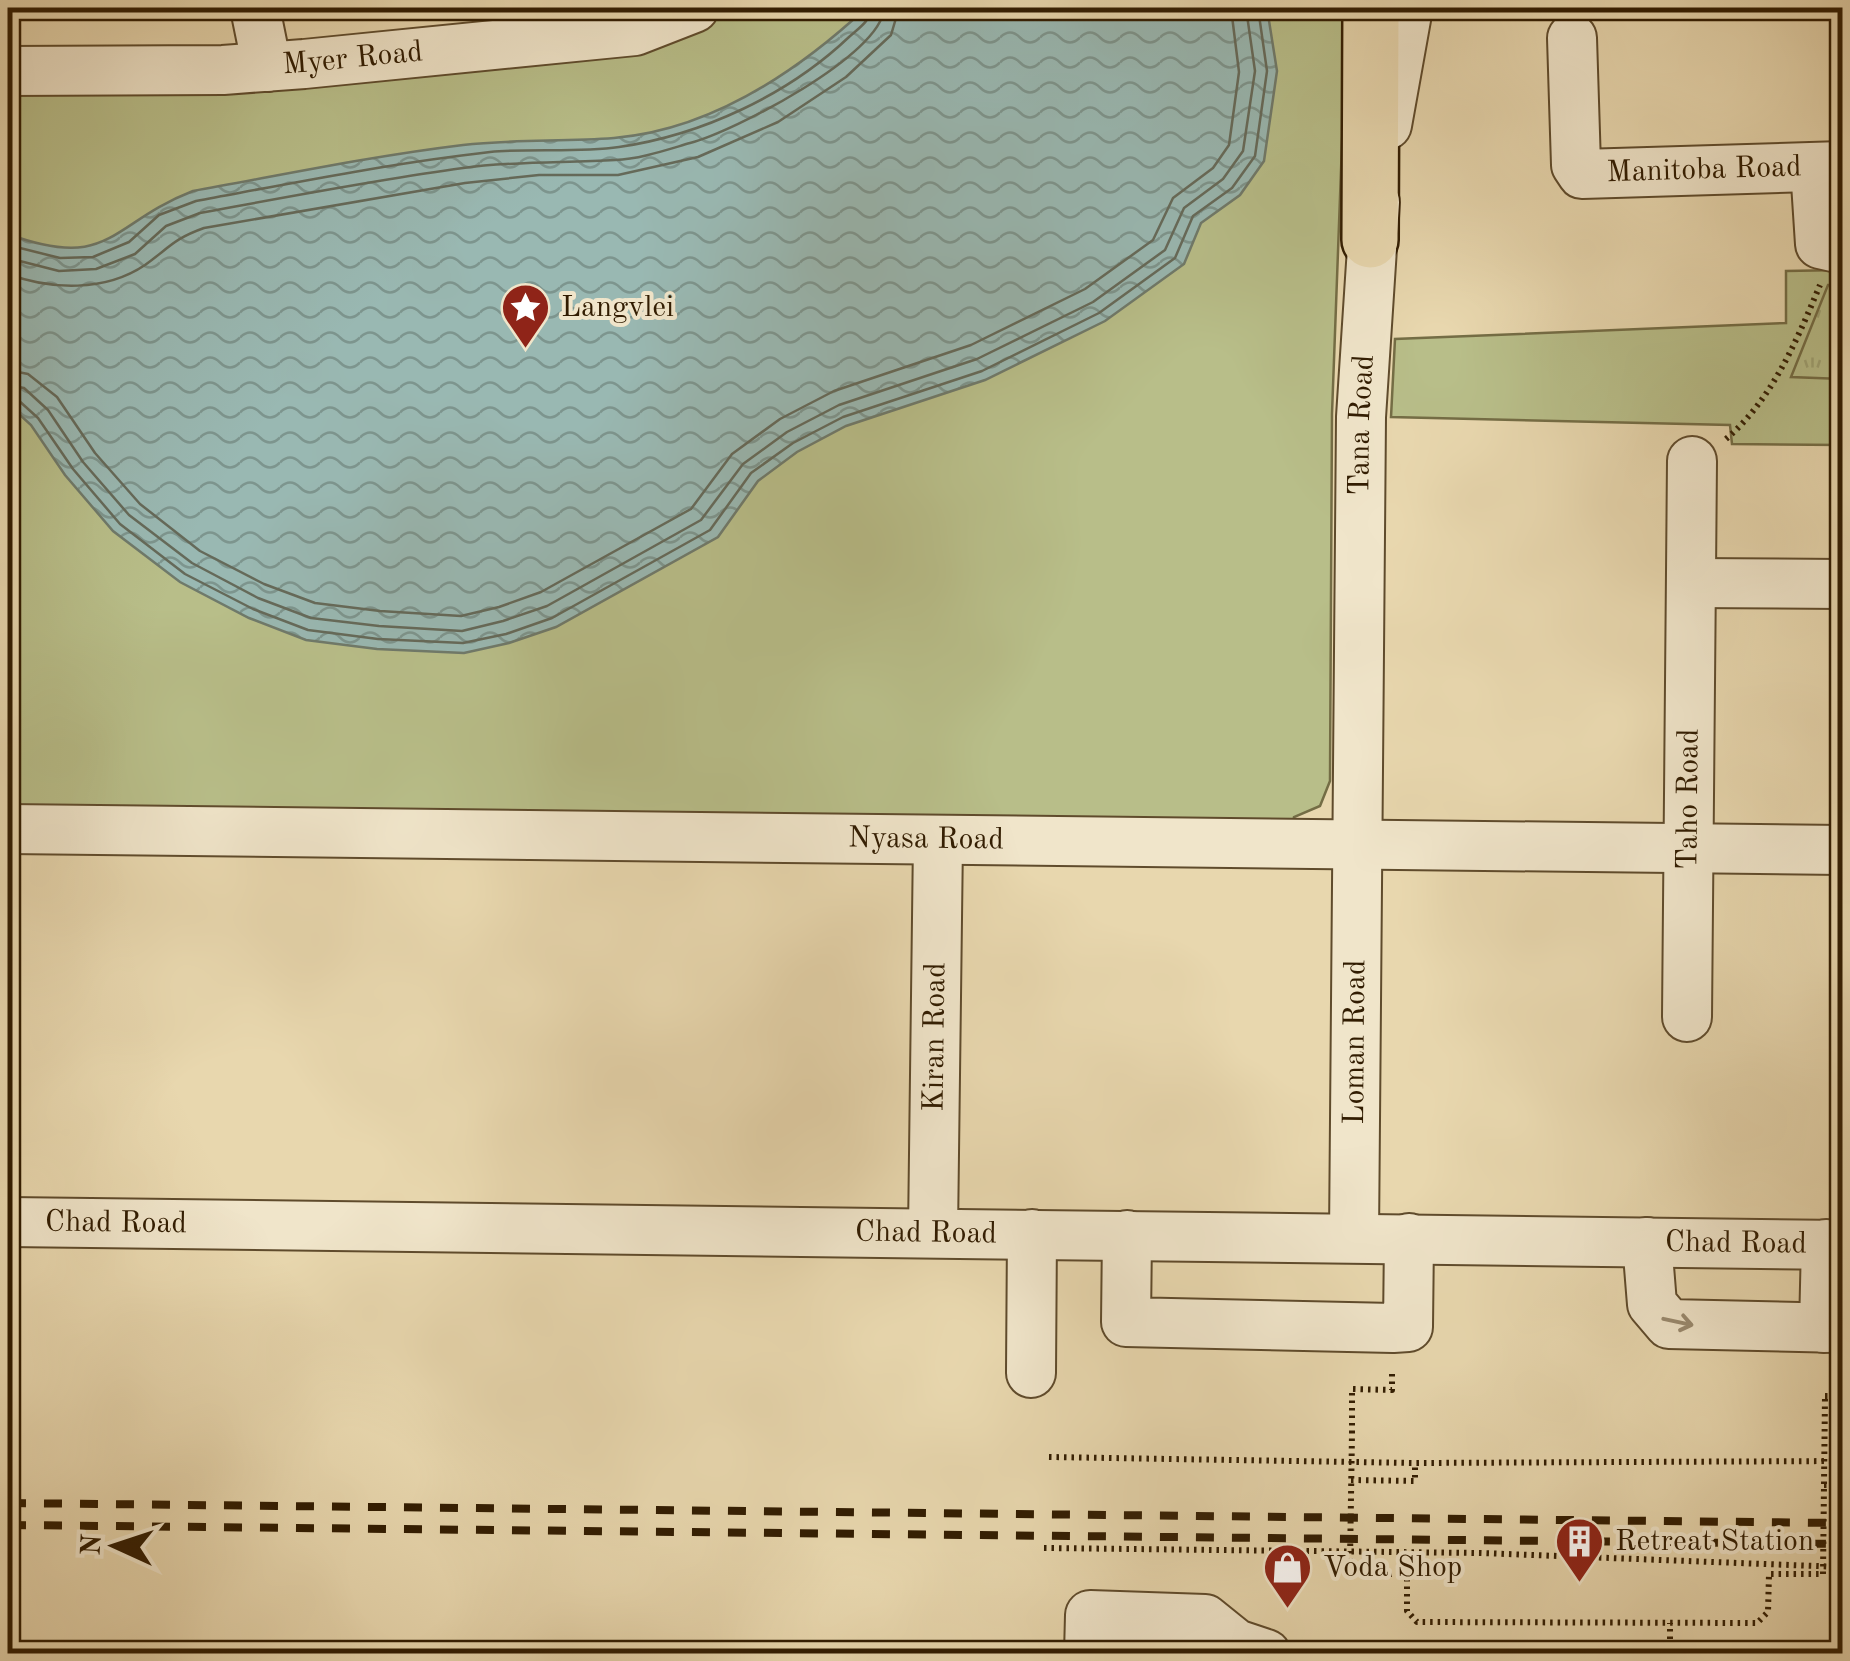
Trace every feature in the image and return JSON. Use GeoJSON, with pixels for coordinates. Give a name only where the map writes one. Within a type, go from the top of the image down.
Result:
{"type":"FeatureCollection","features":[{"type":"Feature","properties":{"kind":"main road"},"geometry":{"type":"LineString","coordinates":[[1370,240],[1371,8]]}},
{"type":"Feature","properties":{"kind":"street"},"geometry":{"type":"LineString","coordinates":[[255,8],[268,68]]}},
{"type":"Feature","properties":{"kind":"street","name":"Tana Road"},"geometry":{"type":"LineString","coordinates":[[1359,845],[1361,418],[1370,240],[1408,8]]}},
{"type":"Feature","properties":{"kind":"street","name":"Myer Road"},"geometry":{"type":"LineString","coordinates":[[8,72],[268,68],[636,31],[680,11]]}},
{"type":"Feature","properties":{"kind":"street","name":"Manitoba Road"},"geometry":{"type":"LineString","coordinates":[[1572,38],[1576,165],[1582,174],[1829,167]]}},
{"type":"Feature","properties":{"kind":"street"},"geometry":{"type":"LineString","coordinates":[[1829,167],[1818,239],[1836,250]]}},
{"type":"Feature","properties":{"kind":"street","name":"Taho Road"},"geometry":{"type":"LineString","coordinates":[[1687,1017],[1692,461]]}},
{"type":"Feature","properties":{"kind":"street"},"geometry":{"type":"LineString","coordinates":[[1691,583],[1842,584]]}},
{"type":"Feature","properties":{"kind":"street","name":"Nyasa Road"},"geometry":{"type":"LineString","coordinates":[[8,829],[1842,850]]}},
{"type":"Feature","properties":{"kind":"street","name":"Kiran Road"},"geometry":{"type":"LineString","coordinates":[[933,1232],[938,840]]}},
{"type":"Feature","properties":{"kind":"street","name":"Loman Road"},"geometry":{"type":"LineString","coordinates":[[1354,1237],[1359,845]]}},
{"type":"Feature","properties":{"kind":"street","name":"Chad Road"},"geometry":{"type":"LineString","coordinates":[[8,1222],[1834,1244]]}},
{"type":"Feature","properties":{"kind":"street"},"geometry":{"type":"LineString","coordinates":[[1031,1373],[1032,1234]]}},
{"type":"Feature","properties":{"kind":"street"},"geometry":{"type":"LineString","coordinates":[[1128,1235],[1126,1322],[1393,1328],[1408,1327],[1409,1238]]}},
{"type":"Feature","properties":{"kind":"street"},"geometry":{"type":"LineString","coordinates":[[1647,1242],[1652,1304],[1669,1324],[1833,1328],[1834,1244]]}},
{"type":"Feature","properties":{"kind":"street"},"geometry":{"type":"LineString","coordinates":[[1089,1654],[1090,1615],[1205,1619],[1236,1644],[1266,1654]]}},
{"type":"Feature","properties":{"kind":"path"},"geometry":{"type":"LineString","coordinates":[[1692,461],[1738,430],[1766,393],[1800,334],[1836,250]]}},
{"type":"Feature","properties":{"kind":"path"},"geometry":{"type":"LineString","coordinates":[[1392,1390],[1352,1389],[1350,1574],[1407,1574],[1406,1610],[1417,1622],[1757,1623],[1768,1612],[1769,1574],[1823,1574],[1825,1396],[1842,1396]]}},
{"type":"Feature","properties":{"kind":"path"},"geometry":{"type":"LineString","coordinates":[[1049,1457],[1416,1463],[1842,1461]]}},
{"type":"Feature","properties":{"kind":"path"},"geometry":{"type":"LineString","coordinates":[[1352,1480],[1415,1481],[1416,1463]]}},
{"type":"Feature","properties":{"kind":"path"},"geometry":{"type":"LineString","coordinates":[[1824,1485],[1842,1486]]}},
{"type":"Feature","properties":{"kind":"path"},"geometry":{"type":"LineString","coordinates":[[1044,1548],[1481,1552],[1842,1566]]}},
{"type":"Feature","properties":{"kind":"path"},"geometry":{"type":"LineString","coordinates":[[1670,1623],[1670,1654]]}},
{"type":"Feature","properties":{"kind":"green space"},"geometry":{"type":"Polygon","coordinates":[[[730,8],[1347,8],[1332,414],[1330,781],[1320,806],[1294,817],[1293,826],[8,810],[8,89],[702,28],[730,8]]]}},
{"type":"Feature","properties":{"kind":"green space"},"geometry":{"type":"Polygon","coordinates":[[[1842,270],[1842,445],[1732,444],[1730,425],[1391,417],[1395,339],[1786,323],[1786,271],[1842,270]]]}},
{"type":"Feature","properties":{"kind":"green space"},"geometry":{"type":"Polygon","coordinates":[[[1828,285],[1842,286],[1842,379],[1791,377],[1828,285]]]}},
{"type":"Feature","properties":{"kind":"water","name":"Langvlei"},"geometry":{"type":"Polygon","coordinates":[[[866,8],[1267,8],[1277,71],[1264,161],[1240,195],[1201,223],[1184,264],[1105,321],[985,380],[846,426],[797,452],[758,481],[718,537],[556,627],[464,653],[377,649],[306,640],[249,618],[180,582],[113,531],[65,475],[31,425],[8,404],[8,234],[69,248],[90,246],[193,191],[463,145],[650,133],[718,110],[750,94],[811,54],[866,8]]]}},
{"type":"Feature","properties":{"kind":"railway"},"geometry":{"type":"LineString","coordinates":[[8,1503],[1842,1523]]}},
{"type":"Feature","properties":{"kind":"railway"},"geometry":{"type":"LineString","coordinates":[[8,1525],[1842,1544]]}},
{"type":"Feature","properties":{"kind":"place","name":"Langvlei"},"geometry":{"type":"Point","coordinates":[526,350]}},
{"type":"Feature","properties":{"kind":"place","name":"Retreat Station"},"geometry":{"type":"Point","coordinates":[1580,1584]}},
{"type":"Feature","properties":{"kind":"place","name":"Voda Shop"},"geometry":{"type":"Point","coordinates":[1288,1610]}}]}
